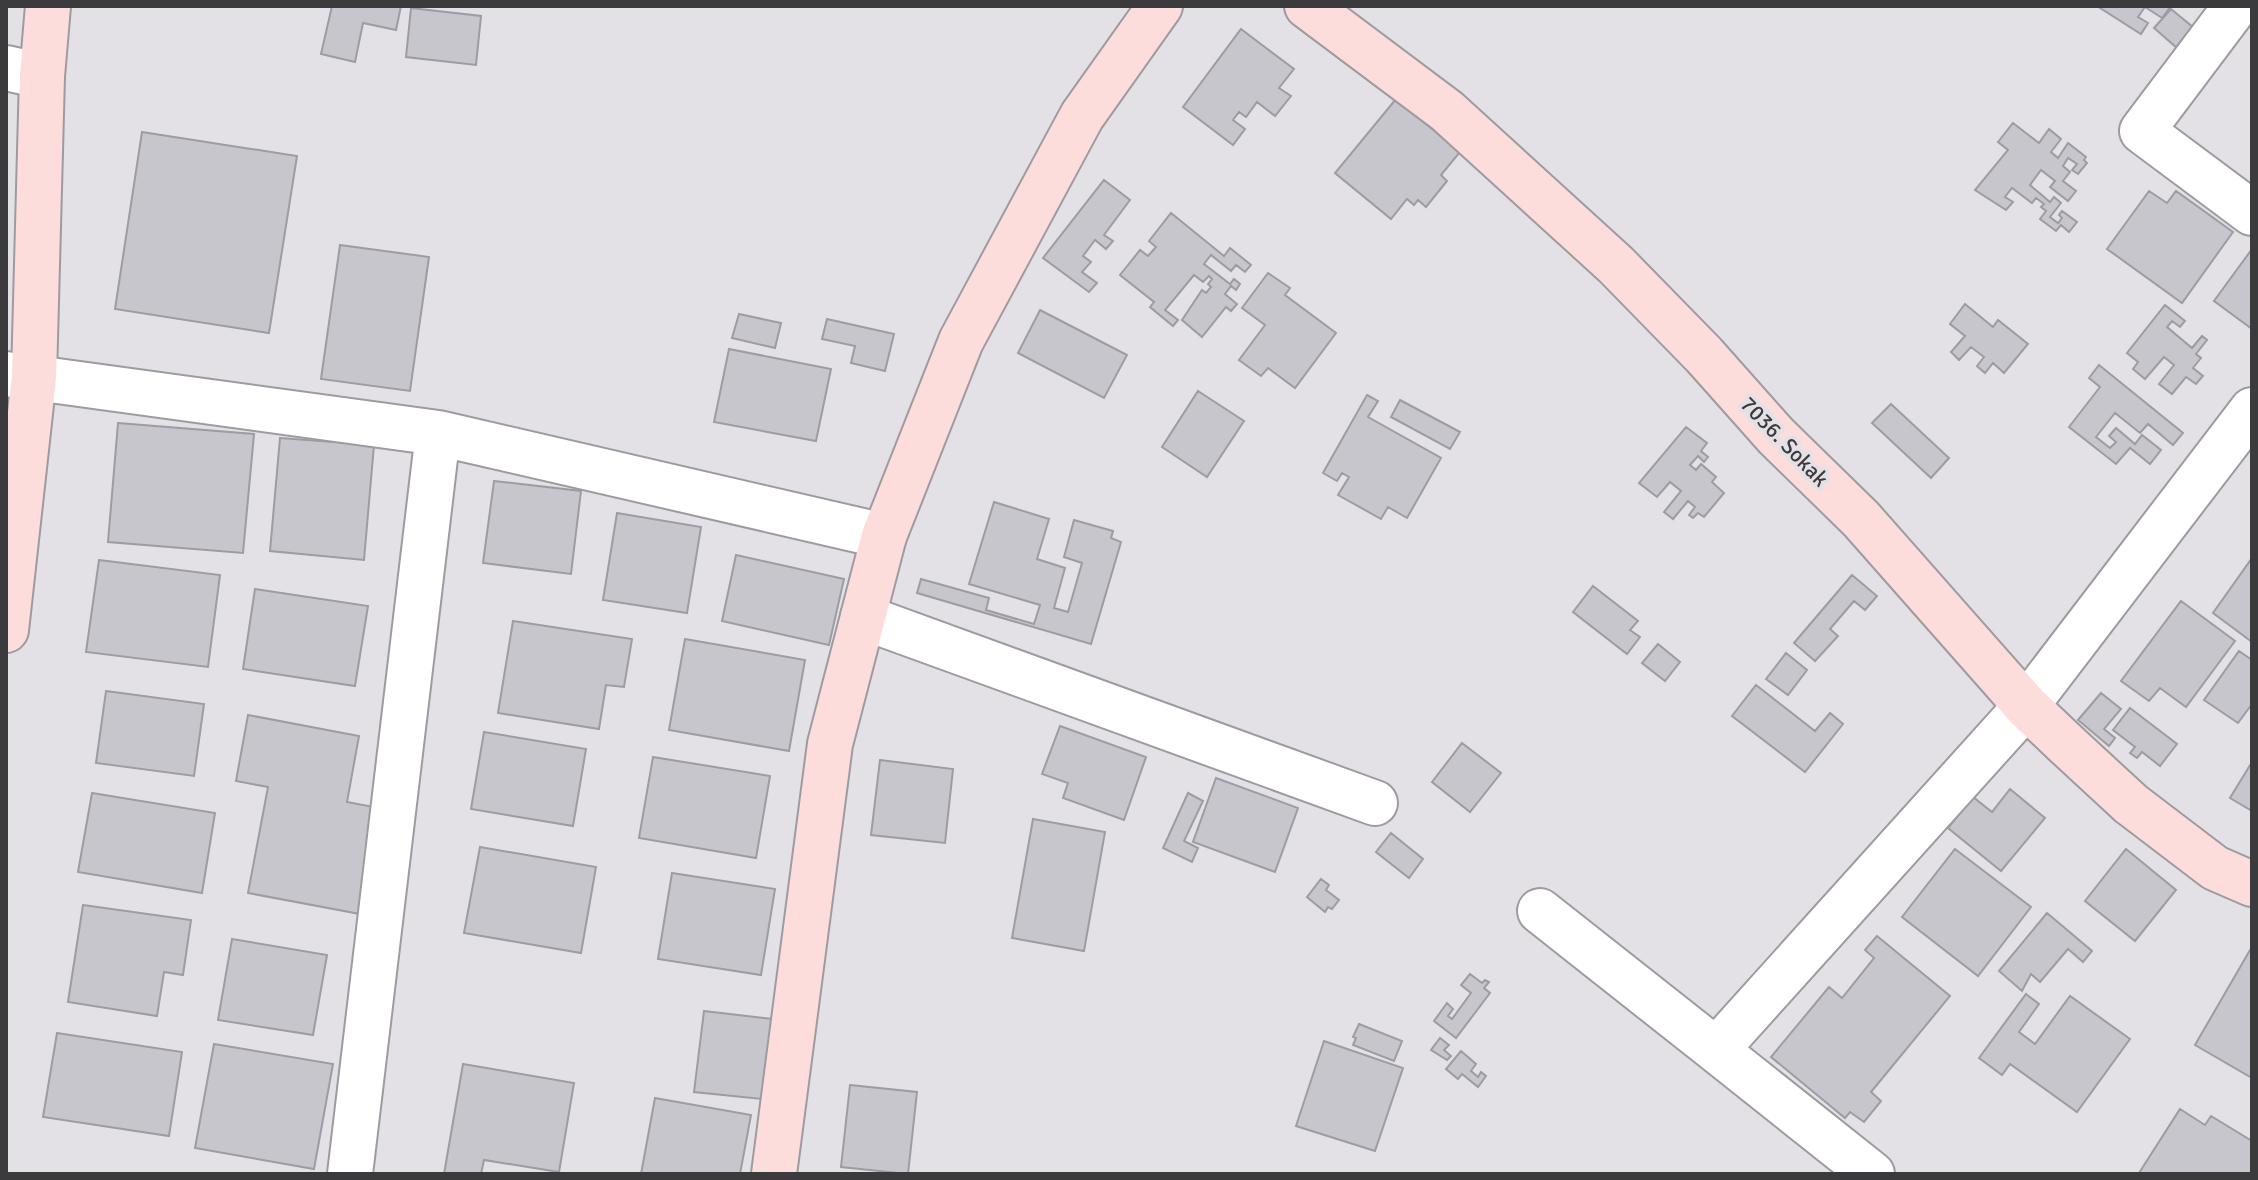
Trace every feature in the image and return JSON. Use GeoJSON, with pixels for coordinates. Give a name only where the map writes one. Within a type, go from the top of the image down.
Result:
{"type":"FeatureCollection","features":[{"type":"Feature","properties":{"kind":"street"},"geometry":{"type":"LineString","coordinates":[[6,630],[20,375],[24,72],[48,6]]}},
{"type":"Feature","properties":{"kind":"street"},"geometry":{"type":"LineString","coordinates":[[774,1174],[830,744],[884,536],[961,341],[1082,116],[1160,6]]}},
{"type":"Feature","properties":{"kind":"street","name":"7036. Sokak"},"geometry":{"type":"LineString","coordinates":[[1307,6],[1447,111],[1616,265],[1704,355],[1776,436],[1861,519],[2026,706],[2131,804],[2215,868],[2252,884]]}},
{"type":"Feature","properties":{"kind":"street"},"geometry":{"type":"LineString","coordinates":[[2236,6],[2142,131],[2252,213]]}},
{"type":"Feature","properties":{"kind":"street"},"geometry":{"type":"LineString","coordinates":[[20,375],[438,433],[884,536]]}},
{"type":"Feature","properties":{"kind":"street"},"geometry":{"type":"LineString","coordinates":[[1716,1050],[2026,706],[2252,410]]}},
{"type":"Feature","properties":{"kind":"street"},"geometry":{"type":"LineString","coordinates":[[350,1174],[438,433]]}},
{"type":"Feature","properties":{"kind":"street"},"geometry":{"type":"LineString","coordinates":[[863,617],[1375,803]]}},
{"type":"Feature","properties":{"kind":"street"},"geometry":{"type":"LineString","coordinates":[[1540,911],[1872,1174]]}},
{"type":"Feature","properties":{"kind":"building"},"geometry":{"type":"Polygon","coordinates":[[[332,6],[401,6],[396,30],[363,23],[355,62],[321,54],[332,6]]]}},
{"type":"Feature","properties":{"kind":"building"},"geometry":{"type":"Polygon","coordinates":[[[2097,6],[2171,6],[2162,18],[2145,7],[2138,17],[2148,23],[2141,34],[2097,6]]]}},
{"type":"Feature","properties":{"kind":"building"},"geometry":{"type":"Polygon","coordinates":[[[411,8],[481,16],[476,65],[406,57],[411,8]]]}},
{"type":"Feature","properties":{"kind":"building"},"geometry":{"type":"Polygon","coordinates":[[[2171,9],[2194,28],[2177,48],[2154,28],[2171,9]]]}},
{"type":"Feature","properties":{"kind":"building"},"geometry":{"type":"Polygon","coordinates":[[[1241,29],[1294,69],[1279,88],[1291,96],[1275,116],[1257,102],[1246,117],[1239,112],[1233,120],[1245,129],[1233,145],[1183,107],[1241,29]]]}},
{"type":"Feature","properties":{"kind":"building"},"geometry":{"type":"Polygon","coordinates":[[[1396,99],[1460,152],[1441,175],[1447,181],[1426,207],[1418,200],[1414,205],[1407,199],[1391,219],[1335,173],[1396,99]]]}},
{"type":"Feature","properties":{"kind":"building"},"geometry":{"type":"Polygon","coordinates":[[[2013,123],[2039,143],[2049,129],[2061,139],[2051,152],[2058,158],[2068,143],[2086,157],[2084,160],[2087,163],[2078,174],[2072,170],[2077,164],[2068,158],[2063,166],[2070,172],[2063,181],[2076,191],[2068,201],[2050,187],[2055,181],[2041,170],[2030,185],[2050,202],[2054,197],[2061,203],[2050,217],[2058,223],[2062,211],[2077,222],[2069,232],[2061,225],[2056,231],[2040,219],[2046,211],[2041,207],[2044,204],[2036,198],[2032,203],[2012,188],[2005,197],[2013,202],[2006,210],[1975,190],[2008,150],[1998,142],[2013,123]]]}},
{"type":"Feature","properties":{"kind":"building"},"geometry":{"type":"Polygon","coordinates":[[[142,132],[297,156],[269,333],[115,309],[142,132]]]}},
{"type":"Feature","properties":{"kind":"building"},"geometry":{"type":"Polygon","coordinates":[[[1104,180],[1130,200],[1104,235],[1113,241],[1106,249],[1095,240],[1083,256],[1091,262],[1082,272],[1097,283],[1089,292],[1043,258],[1104,180]]]}},
{"type":"Feature","properties":{"kind":"building"},"geometry":{"type":"Polygon","coordinates":[[[2149,191],[2167,203],[2176,191],[2233,232],[2182,303],[2107,249],[2149,191]]]}},
{"type":"Feature","properties":{"kind":"building"},"geometry":{"type":"Polygon","coordinates":[[[1171,213],[1224,256],[1230,248],[1251,265],[1245,272],[1236,265],[1231,271],[1211,255],[1204,264],[1230,284],[1234,279],[1240,284],[1236,290],[1231,286],[1225,294],[1237,304],[1231,311],[1226,307],[1202,337],[1182,320],[1202,290],[1206,293],[1211,287],[1208,284],[1212,279],[1209,276],[1203,282],[1194,275],[1165,310],[1178,320],[1173,326],[1150,307],[1154,302],[1120,275],[1140,250],[1148,256],[1156,247],[1149,241],[1171,213]]]}},
{"type":"Feature","properties":{"kind":"building"},"geometry":{"type":"Polygon","coordinates":[[[340,245],[429,257],[410,391],[321,379],[340,245]]]}},
{"type":"Feature","properties":{"kind":"building"},"geometry":{"type":"Polygon","coordinates":[[[2252,249],[2252,329],[2214,301],[2252,249]]]}},
{"type":"Feature","properties":{"kind":"building"},"geometry":{"type":"Polygon","coordinates":[[[1268,273],[1290,288],[1285,295],[1336,333],[1295,388],[1268,368],[1261,376],[1239,360],[1265,325],[1242,308],[1268,273]]]}},
{"type":"Feature","properties":{"kind":"building"},"geometry":{"type":"Polygon","coordinates":[[[1965,304],[1993,327],[1998,320],[2028,344],[2004,373],[1993,363],[1985,373],[1977,366],[1984,357],[1971,347],[1959,360],[1951,352],[1965,336],[1950,324],[1965,304]]]}},
{"type":"Feature","properties":{"kind":"building"},"geometry":{"type":"Polygon","coordinates":[[[2165,305],[2185,321],[2180,327],[2172,321],[2167,327],[2192,348],[2202,336],[2207,340],[2196,354],[2201,358],[2193,368],[2203,376],[2196,384],[2186,377],[2172,394],[2159,384],[2174,365],[2164,357],[2145,379],[2133,369],[2138,362],[2127,353],[2165,305]]]}},
{"type":"Feature","properties":{"kind":"building"},"geometry":{"type":"Polygon","coordinates":[[[1040,310],[1127,355],[1104,398],[1018,353],[1040,310]]]}},
{"type":"Feature","properties":{"kind":"building"},"geometry":{"type":"Polygon","coordinates":[[[739,314],[781,323],[775,348],[732,338],[739,314]]]}},
{"type":"Feature","properties":{"kind":"building"},"geometry":{"type":"Polygon","coordinates":[[[827,319],[894,334],[885,371],[851,363],[855,346],[822,339],[827,319]]]}},
{"type":"Feature","properties":{"kind":"building"},"geometry":{"type":"Polygon","coordinates":[[[729,349],[831,369],[816,441],[714,422],[729,349]]]}},
{"type":"Feature","properties":{"kind":"building"},"geometry":{"type":"Polygon","coordinates":[[[2099,365],[2183,433],[2173,445],[2148,424],[2140,433],[2115,413],[2096,437],[2110,448],[2116,442],[2109,436],[2116,428],[2135,444],[2142,435],[2161,450],[2150,464],[2130,448],[2116,464],[2069,427],[2100,387],[2089,378],[2099,365]]]}},
{"type":"Feature","properties":{"kind":"building"},"geometry":{"type":"Polygon","coordinates":[[[1198,391],[1244,421],[1207,477],[1162,447],[1198,391]]]}},
{"type":"Feature","properties":{"kind":"building"},"geometry":{"type":"Polygon","coordinates":[[[1367,395],[1378,401],[1368,417],[1441,458],[1407,518],[1388,507],[1381,519],[1338,495],[1349,477],[1342,473],[1337,481],[1323,473],[1367,395]]]}},
{"type":"Feature","properties":{"kind":"building"},"geometry":{"type":"Polygon","coordinates":[[[1400,400],[1460,432],[1450,449],[1391,417],[1400,400]]]}},
{"type":"Feature","properties":{"kind":"building"},"geometry":{"type":"Polygon","coordinates":[[[1891,404],[1949,458],[1931,478],[1872,423],[1891,404]]]}},
{"type":"Feature","properties":{"kind":"building"},"geometry":{"type":"Polygon","coordinates":[[[118,423],[254,434],[243,553],[108,542],[118,423]]]}},
{"type":"Feature","properties":{"kind":"building"},"geometry":{"type":"Polygon","coordinates":[[[1686,427],[1707,443],[1701,451],[1708,457],[1704,462],[1698,456],[1690,465],[1696,470],[1701,464],[1716,477],[1712,482],[1724,493],[1704,517],[1698,513],[1693,518],[1689,515],[1695,507],[1688,501],[1673,519],[1664,512],[1681,491],[1670,482],[1657,497],[1639,483],[1686,427]]]}},
{"type":"Feature","properties":{"kind":"building"},"geometry":{"type":"Polygon","coordinates":[[[280,438],[374,445],[364,560],[270,551],[280,438]]]}},
{"type":"Feature","properties":{"kind":"building"},"geometry":{"type":"Polygon","coordinates":[[[494,481],[581,491],[571,574],[483,563],[494,481]]]}},
{"type":"Feature","properties":{"kind":"building"},"geometry":{"type":"Polygon","coordinates":[[[994,502],[1049,519],[1037,559],[1065,568],[1054,608],[1068,612],[1082,563],[1064,557],[1074,520],[1113,531],[1111,538],[1121,542],[1091,644],[917,593],[921,579],[989,598],[986,610],[1034,624],[1040,605],[969,584],[994,502]]]}},
{"type":"Feature","properties":{"kind":"building"},"geometry":{"type":"Polygon","coordinates":[[[617,513],[701,527],[687,613],[603,600],[617,513]]]}},
{"type":"Feature","properties":{"kind":"building"},"geometry":{"type":"Polygon","coordinates":[[[736,555],[844,579],[829,645],[722,621],[736,555]]]}},
{"type":"Feature","properties":{"kind":"building"},"geometry":{"type":"Polygon","coordinates":[[[2252,558],[2252,642],[2213,613],[2252,558]]]}},
{"type":"Feature","properties":{"kind":"building"},"geometry":{"type":"Polygon","coordinates":[[[99,560],[220,575],[208,667],[86,652],[99,560]]]}},
{"type":"Feature","properties":{"kind":"building"},"geometry":{"type":"Polygon","coordinates":[[[1852,575],[1877,596],[1865,610],[1854,601],[1830,629],[1838,636],[1815,661],[1794,643],[1852,575]]]}},
{"type":"Feature","properties":{"kind":"building"},"geometry":{"type":"Polygon","coordinates":[[[1593,586],[1638,621],[1630,630],[1640,637],[1627,654],[1573,612],[1593,586]]]}},
{"type":"Feature","properties":{"kind":"building"},"geometry":{"type":"Polygon","coordinates":[[[255,589],[368,606],[355,686],[243,669],[255,589]]]}},
{"type":"Feature","properties":{"kind":"building"},"geometry":{"type":"Polygon","coordinates":[[[2181,601],[2235,641],[2186,707],[2160,688],[2149,701],[2121,681],[2181,601]]]}},
{"type":"Feature","properties":{"kind":"building"},"geometry":{"type":"Polygon","coordinates":[[[513,621],[632,639],[624,687],[606,685],[599,729],[498,713],[513,621]]]}},
{"type":"Feature","properties":{"kind":"building"},"geometry":{"type":"Polygon","coordinates":[[[685,639],[805,660],[789,751],[669,730],[685,639]]]}},
{"type":"Feature","properties":{"kind":"building"},"geometry":{"type":"Polygon","coordinates":[[[1658,644],[1680,662],[1665,681],[1642,663],[1658,644]]]}},
{"type":"Feature","properties":{"kind":"building"},"geometry":{"type":"Polygon","coordinates":[[[2239,651],[2252,660],[2252,704],[2238,723],[2204,700],[2239,651]]]}},
{"type":"Feature","properties":{"kind":"building"},"geometry":{"type":"Polygon","coordinates":[[[1786,653],[1807,670],[1788,695],[1766,679],[1786,653]]]}},
{"type":"Feature","properties":{"kind":"building"},"geometry":{"type":"Polygon","coordinates":[[[1756,685],[1815,731],[1830,713],[1843,724],[1805,772],[1732,716],[1756,685]]]}},
{"type":"Feature","properties":{"kind":"building"},"geometry":{"type":"Polygon","coordinates":[[[106,691],[204,704],[194,776],[96,763],[106,691]]]}},
{"type":"Feature","properties":{"kind":"building"},"geometry":{"type":"Polygon","coordinates":[[[2101,693],[2121,709],[2104,729],[2115,738],[2109,746],[2078,720],[2101,693]]]}},
{"type":"Feature","properties":{"kind":"building"},"geometry":{"type":"Polygon","coordinates":[[[2130,708],[2177,744],[2160,766],[2142,752],[2137,758],[2130,753],[2135,747],[2113,730],[2130,708]]]}},
{"type":"Feature","properties":{"kind":"building"},"geometry":{"type":"Polygon","coordinates":[[[248,715],[359,736],[347,802],[379,808],[360,914],[248,893],[268,787],[236,781],[248,715]]]}},
{"type":"Feature","properties":{"kind":"building"},"geometry":{"type":"Polygon","coordinates":[[[1060,726],[1146,757],[1124,820],[1063,798],[1068,783],[1042,774],[1060,726]]]}},
{"type":"Feature","properties":{"kind":"building"},"geometry":{"type":"Polygon","coordinates":[[[484,732],[586,749],[573,826],[471,809],[484,732]]]}},
{"type":"Feature","properties":{"kind":"building"},"geometry":{"type":"Polygon","coordinates":[[[1462,743],[1501,773],[1470,812],[1432,782],[1462,743]]]}},
{"type":"Feature","properties":{"kind":"building"},"geometry":{"type":"Polygon","coordinates":[[[653,757],[770,776],[756,858],[639,838],[653,757]]]}},
{"type":"Feature","properties":{"kind":"building"},"geometry":{"type":"Polygon","coordinates":[[[880,760],[953,769],[945,843],[871,835],[880,760]]]}},
{"type":"Feature","properties":{"kind":"building"},"geometry":{"type":"Polygon","coordinates":[[[2252,762],[2252,811],[2230,798],[2252,762]]]}},
{"type":"Feature","properties":{"kind":"building"},"geometry":{"type":"Polygon","coordinates":[[[1216,778],[1298,808],[1275,872],[1193,842],[1216,778]]]}},
{"type":"Feature","properties":{"kind":"building"},"geometry":{"type":"Polygon","coordinates":[[[2010,789],[2045,818],[2001,871],[1948,828],[1973,797],[1992,812],[2010,789]]]}},
{"type":"Feature","properties":{"kind":"building"},"geometry":{"type":"Polygon","coordinates":[[[92,793],[215,813],[202,893],[78,872],[92,793]]]}},
{"type":"Feature","properties":{"kind":"building"},"geometry":{"type":"Polygon","coordinates":[[[1188,793],[1203,801],[1184,841],[1198,848],[1192,862],[1163,848],[1188,793]]]}},
{"type":"Feature","properties":{"kind":"building"},"geometry":{"type":"Polygon","coordinates":[[[1033,819],[1105,832],[1084,951],[1012,938],[1033,819]]]}},
{"type":"Feature","properties":{"kind":"building"},"geometry":{"type":"Polygon","coordinates":[[[1391,833],[1423,859],[1409,878],[1376,852],[1391,833]]]}},
{"type":"Feature","properties":{"kind":"building"},"geometry":{"type":"Polygon","coordinates":[[[480,847],[596,867],[581,953],[464,933],[480,847]]]}},
{"type":"Feature","properties":{"kind":"building"},"geometry":{"type":"Polygon","coordinates":[[[1955,849],[2031,907],[1978,976],[1902,917],[1955,849]]]}},
{"type":"Feature","properties":{"kind":"building"},"geometry":{"type":"Polygon","coordinates":[[[2126,849],[2176,890],[2135,941],[2085,901],[2126,849]]]}},
{"type":"Feature","properties":{"kind":"building"},"geometry":{"type":"Polygon","coordinates":[[[672,873],[775,889],[761,975],[658,959],[672,873]]]}},
{"type":"Feature","properties":{"kind":"building"},"geometry":{"type":"Polygon","coordinates":[[[1321,879],[1329,885],[1326,890],[1339,900],[1325,912],[1307,897],[1321,879]]]}},
{"type":"Feature","properties":{"kind":"building"},"geometry":{"type":"Polygon","coordinates":[[[83,905],[191,920],[183,975],[164,972],[157,1016],[68,1002],[83,905]]]}},
{"type":"Feature","properties":{"kind":"building"},"geometry":{"type":"Polygon","coordinates":[[[2047,913],[2092,951],[2083,962],[2068,949],[2040,982],[2031,974],[2022,991],[1999,971],[2047,913]]]}},
{"type":"Feature","properties":{"kind":"building"},"geometry":{"type":"Polygon","coordinates":[[[1877,936],[1950,996],[1871,1092],[1881,1101],[1864,1122],[1850,1112],[1845,1118],[1771,1057],[1829,987],[1842,998],[1874,958],[1865,950],[1877,936]]]}},
{"type":"Feature","properties":{"kind":"building"},"geometry":{"type":"Polygon","coordinates":[[[232,939],[327,955],[313,1035],[218,1020],[232,939]]]}},
{"type":"Feature","properties":{"kind":"building"},"geometry":{"type":"Polygon","coordinates":[[[2252,951],[2252,1078],[2195,1045],[2252,951]]]}},
{"type":"Feature","properties":{"kind":"building"},"geometry":{"type":"Polygon","coordinates":[[[1470,974],[1482,983],[1485,980],[1489,982],[1484,988],[1490,993],[1456,1038],[1434,1021],[1447,1003],[1453,1009],[1448,1016],[1452,1019],[1471,993],[1461,985],[1470,974]]]}},
{"type":"Feature","properties":{"kind":"building"},"geometry":{"type":"Polygon","coordinates":[[[2026,994],[2039,1004],[2019,1032],[2035,1044],[2070,996],[2130,1039],[2077,1112],[2010,1064],[2002,1075],[1979,1058],[2026,994]]]}},
{"type":"Feature","properties":{"kind":"building"},"geometry":{"type":"Polygon","coordinates":[[[704,1011],[772,1019],[762,1099],[694,1092],[704,1011]]]}},
{"type":"Feature","properties":{"kind":"building"},"geometry":{"type":"Polygon","coordinates":[[[1359,1024],[1402,1041],[1394,1061],[1353,1045],[1359,1024]]]}},
{"type":"Feature","properties":{"kind":"building"},"geometry":{"type":"Polygon","coordinates":[[[57,1033],[182,1052],[169,1136],[43,1117],[57,1033]]]}},
{"type":"Feature","properties":{"kind":"building"},"geometry":{"type":"Polygon","coordinates":[[[1440,1038],[1449,1045],[1444,1050],[1451,1056],[1447,1060],[1431,1050],[1440,1038]]]}},
{"type":"Feature","properties":{"kind":"building"},"geometry":{"type":"Polygon","coordinates":[[[1324,1041],[1403,1068],[1375,1151],[1296,1126],[1324,1041]]]}},
{"type":"Feature","properties":{"kind":"building"},"geometry":{"type":"Polygon","coordinates":[[[214,1044],[333,1064],[314,1169],[195,1148],[214,1044]]]}},
{"type":"Feature","properties":{"kind":"building"},"geometry":{"type":"Polygon","coordinates":[[[1461,1051],[1476,1064],[1471,1071],[1478,1077],[1481,1072],[1486,1076],[1478,1087],[1462,1074],[1458,1079],[1446,1069],[1461,1051]]]}},
{"type":"Feature","properties":{"kind":"building"},"geometry":{"type":"Polygon","coordinates":[[[463,1064],[574,1083],[559,1172],[484,1160],[481,1174],[444,1174],[463,1064]]]}},
{"type":"Feature","properties":{"kind":"building"},"geometry":{"type":"Polygon","coordinates":[[[850,1085],[917,1092],[908,1174],[841,1167],[850,1085]]]}},
{"type":"Feature","properties":{"kind":"building"},"geometry":{"type":"Polygon","coordinates":[[[655,1098],[751,1115],[740,1174],[641,1174],[655,1098]]]}},
{"type":"Feature","properties":{"kind":"building"},"geometry":{"type":"Polygon","coordinates":[[[2180,1109],[2205,1125],[2211,1116],[2252,1141],[2252,1174],[2139,1173],[2180,1109]]]}}]}
